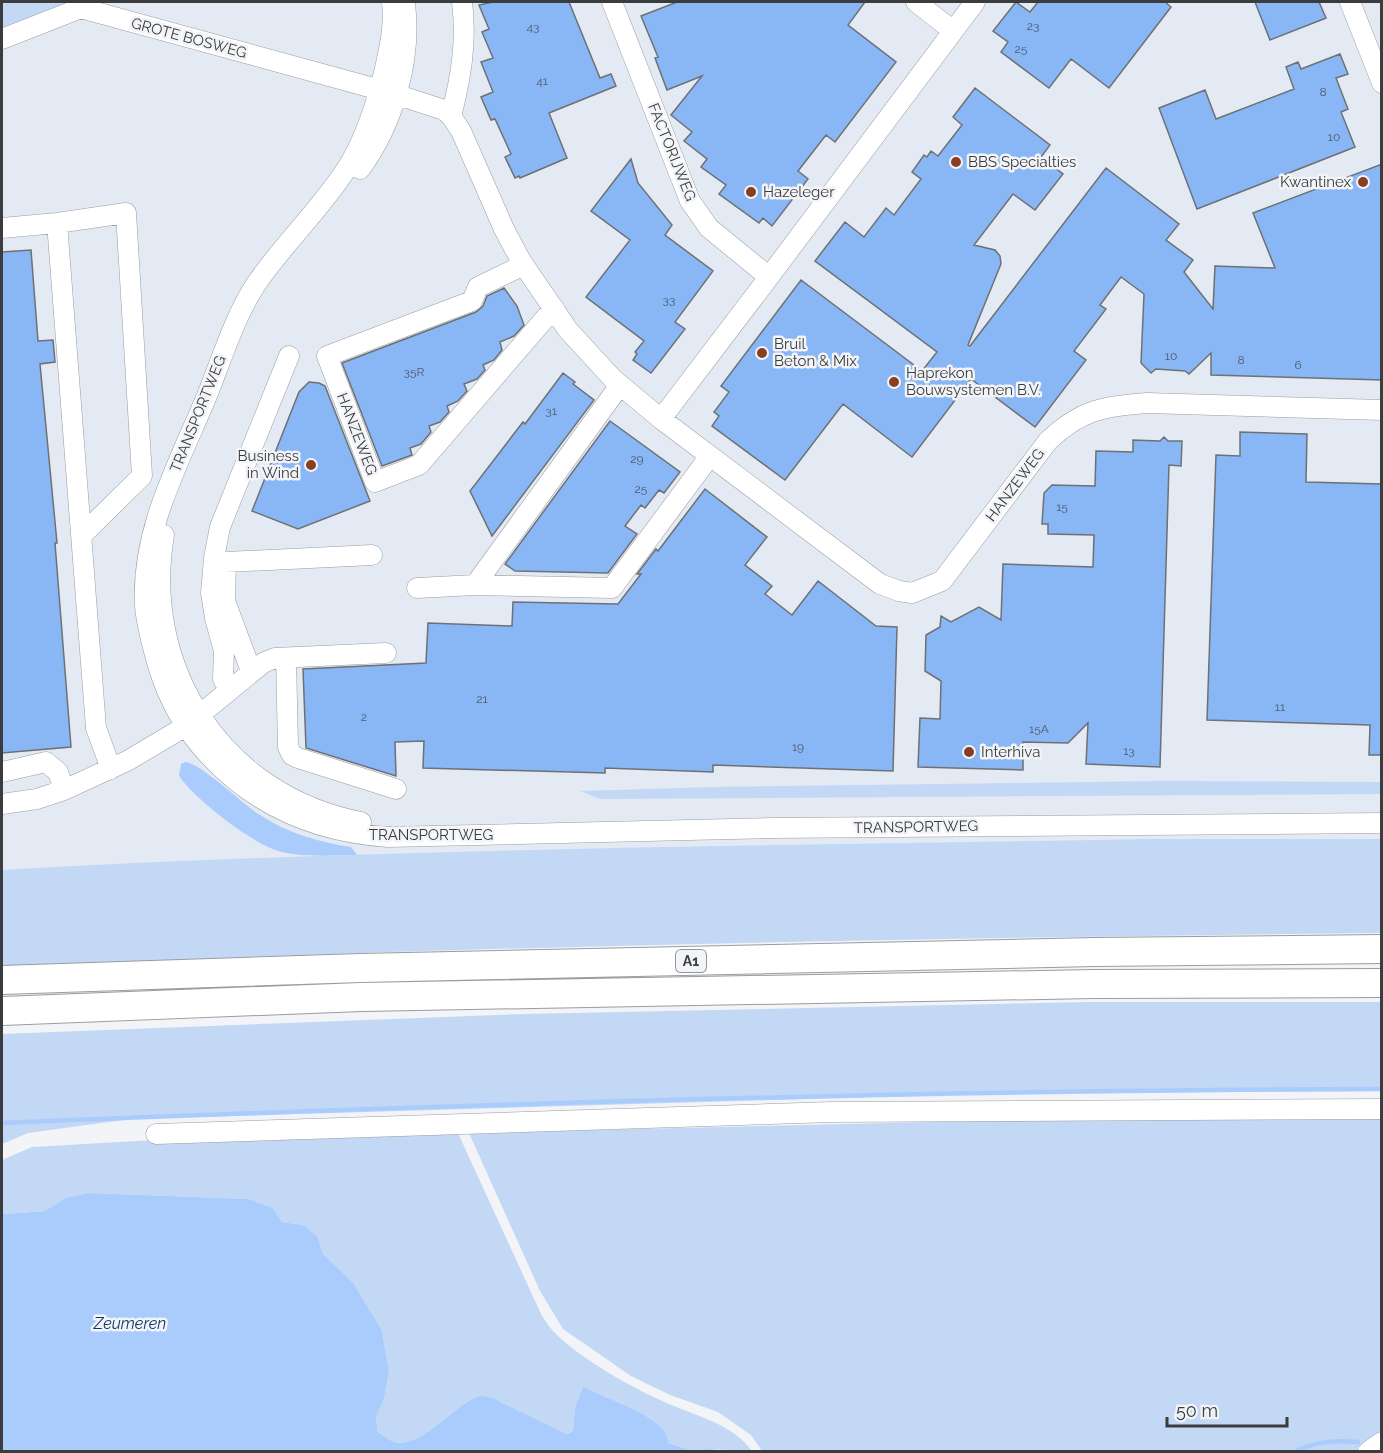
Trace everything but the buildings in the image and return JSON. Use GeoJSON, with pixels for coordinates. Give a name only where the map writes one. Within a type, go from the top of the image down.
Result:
{"type":"FeatureCollection","features":[{"type":"Feature","properties":{"kind":"highway","name":"A1"},"geometry":{"type":"LineString","coordinates":[[2,980],[361,968],[1094,952],[1382,949]]}},
{"type":"Feature","properties":{"kind":"highway","name":"A1"},"geometry":{"type":"LineString","coordinates":[[2,1011],[373,997],[1083,984],[1382,983]]}},
{"type":"Feature","properties":{"kind":"street"},"geometry":{"type":"LineString","coordinates":[[388,92],[392,2]]}},
{"type":"Feature","properties":{"kind":"street"},"geometry":{"type":"LineString","coordinates":[[388,92],[405,48],[404,2]]}},
{"type":"Feature","properties":{"kind":"street"},"geometry":{"type":"LineString","coordinates":[[388,92],[444,110],[451,116],[461,76],[465,21],[462,2]]}},
{"type":"Feature","properties":{"kind":"street","name":"FACTORIJWEG"},"geometry":{"type":"LineString","coordinates":[[612,2],[690,201],[709,228],[769,277]]}},
{"type":"Feature","properties":{"kind":"street"},"geometry":{"type":"LineString","coordinates":[[916,2],[952,30]]}},
{"type":"Feature","properties":{"kind":"street"},"geometry":{"type":"LineString","coordinates":[[661,419],[975,2]]}},
{"type":"Feature","properties":{"kind":"street"},"geometry":{"type":"LineString","coordinates":[[1350,2],[1373,38],[1382,83]]}},
{"type":"Feature","properties":{"kind":"street","name":"GROTE BOSWEG"},"geometry":{"type":"LineString","coordinates":[[2,39],[81,8],[388,92]]}},
{"type":"Feature","properties":{"kind":"street","name":"TRANSPORTWEG"},"geometry":{"type":"LineString","coordinates":[[388,92],[379,136],[367,160],[282,266],[250,313],[173,502],[161,550],[161,612],[171,657],[184,688],[192,720],[206,753],[225,771],[267,803],[307,822],[362,835],[388,837],[855,827],[1382,824]]}},
{"type":"Feature","properties":{"kind":"street","name":"HANZEWEG"},"geometry":{"type":"LineString","coordinates":[[451,116],[461,131],[504,229],[524,265],[568,330],[588,352],[620,385],[661,419],[880,584],[899,591],[912,593],[942,581],[1048,441],[1063,427],[1079,417],[1110,406],[1147,404],[1382,410]]}},
{"type":"Feature","properties":{"kind":"street"},"geometry":{"type":"LineString","coordinates":[[2,228],[126,213],[142,476],[81,536]]}},
{"type":"Feature","properties":{"kind":"street"},"geometry":{"type":"LineString","coordinates":[[57,223],[96,728],[111,770]]}},
{"type":"Feature","properties":{"kind":"street","name":"HANZEWEG"},"geometry":{"type":"LineString","coordinates":[[524,265],[478,287],[472,301],[327,356],[375,482],[419,465],[554,308]]}},
{"type":"Feature","properties":{"kind":"street"},"geometry":{"type":"LineString","coordinates":[[228,689],[223,680],[224,651],[211,592],[214,558],[220,527],[290,356]]}},
{"type":"Feature","properties":{"kind":"street"},"geometry":{"type":"LineString","coordinates":[[475,585],[620,385]]}},
{"type":"Feature","properties":{"kind":"street"},"geometry":{"type":"LineString","coordinates":[[417,588],[475,585],[612,588],[710,456]]}},
{"type":"Feature","properties":{"kind":"street"},"geometry":{"type":"LineString","coordinates":[[251,671],[225,601],[226,562],[372,555]]}},
{"type":"Feature","properties":{"kind":"street"},"geometry":{"type":"LineString","coordinates":[[2,804],[37,799],[111,770],[192,720],[251,671],[275,658],[386,653]]}},
{"type":"Feature","properties":{"kind":"street"},"geometry":{"type":"LineString","coordinates":[[286,658],[288,747],[292,755],[396,789]]}},
{"type":"Feature","properties":{"kind":"street","name":"TRANSPORTWEG"},"geometry":{"type":"LineString","coordinates":[[192,720],[251,771],[289,797],[324,812],[378,824],[1136,813],[1382,812]]}},
{"type":"Feature","properties":{"kind":"street"},"geometry":{"type":"LineString","coordinates":[[2,772],[46,762],[58,772],[64,790]]}},
{"type":"Feature","properties":{"kind":"street"},"geometry":{"type":"LineString","coordinates":[[156,1134],[832,1112],[1382,1109]]}},
{"type":"Feature","properties":{"kind":"street"},"geometry":{"type":"LineString","coordinates":[[1368,1452],[1382,1442]]}},
{"type":"Feature","properties":{"kind":"shaded area"},"geometry":{"type":"Polygon","coordinates":[[[2,2],[80,2],[2,32],[2,2]]]}},
{"type":"Feature","properties":{"kind":"shaded area"},"geometry":{"type":"Polygon","coordinates":[[[64,2],[1381,2],[1381,872],[2,894],[2,25],[64,2]]]}},
{"type":"Feature","properties":{"kind":"shaded area"},"geometry":{"type":"Polygon","coordinates":[[[1165,781],[1381,782],[1381,794],[600,799],[580,791],[714,787],[1165,781]]]}},
{"type":"Feature","properties":{"kind":"shaded area"},"geometry":{"type":"Polygon","coordinates":[[[1151,839],[1381,839],[1381,933],[691,944],[2,967],[2,870],[432,852],[1151,839]]]}},
{"type":"Feature","properties":{"kind":"shaded area"},"geometry":{"type":"Polygon","coordinates":[[[1089,1002],[1381,1002],[1381,1091],[973,1094],[131,1119],[28,1133],[2,1144],[2,1034],[524,1014],[1089,1002]]]}},
{"type":"Feature","properties":{"kind":"shaded area"},"geometry":{"type":"Polygon","coordinates":[[[1381,1116],[1381,1435],[1358,1452],[762,1451],[751,1435],[718,1412],[670,1395],[631,1376],[563,1329],[540,1291],[469,1133],[972,1121],[1381,1116]]]}},
{"type":"Feature","properties":{"kind":"shaded area"},"geometry":{"type":"Polygon","coordinates":[[[457,1131],[541,1314],[553,1331],[569,1346],[611,1374],[655,1398],[725,1428],[735,1434],[752,1451],[689,1450],[669,1443],[660,1426],[651,1419],[583,1386],[575,1407],[573,1431],[565,1434],[493,1398],[479,1396],[416,1439],[394,1442],[378,1432],[376,1417],[384,1399],[389,1371],[382,1331],[336,1267],[323,1254],[318,1237],[304,1225],[282,1222],[273,1208],[249,1199],[90,1193],[45,1211],[2,1214],[2,1160],[32,1147],[155,1140],[457,1131]]]}},
{"type":"Feature","properties":{"kind":"water"},"geometry":{"type":"Polygon","coordinates":[[[185,762],[201,769],[252,810],[281,827],[304,836],[351,847],[357,855],[297,855],[278,851],[253,839],[224,819],[187,786],[179,776],[181,764],[185,762]]]}},
{"type":"Feature","properties":{"kind":"water","name":"Zeumeren"},"geometry":{"type":"Polygon","coordinates":[[[90,1193],[249,1199],[273,1208],[282,1222],[304,1225],[318,1237],[323,1254],[353,1283],[382,1331],[389,1371],[384,1399],[376,1417],[378,1432],[394,1442],[416,1439],[479,1396],[493,1398],[566,1434],[573,1431],[575,1407],[583,1386],[651,1419],[666,1434],[669,1443],[689,1450],[729,1451],[2,1451],[2,1214],[45,1211],[66,1198],[90,1193]]]}},
{"type":"Feature","properties":{"kind":"waterway"},"geometry":{"type":"LineString","coordinates":[[2,1123],[691,1099],[1036,1092],[1382,1089]]}},
{"type":"Feature","properties":{"kind":"waterway"},"geometry":{"type":"LineString","coordinates":[[1295,1452],[1326,1442],[1358,1442]]}},
{"type":"Feature","properties":{"kind":"place","name":"BBS Specialties"},"geometry":{"type":"Point","coordinates":[956,162]}},
{"type":"Feature","properties":{"kind":"place","name":"Kwantinex"},"geometry":{"type":"Point","coordinates":[1363,182]}},
{"type":"Feature","properties":{"kind":"place","name":"Hazeleger"},"geometry":{"type":"Point","coordinates":[751,192]}},
{"type":"Feature","properties":{"kind":"place","name":"Bruil Beton & Mix"},"geometry":{"type":"Point","coordinates":[762,353]}},
{"type":"Feature","properties":{"kind":"place","name":"Haprekon Bouwsystemen B.V."},"geometry":{"type":"Point","coordinates":[894,382]}},
{"type":"Feature","properties":{"kind":"place","name":"Business in Wind"},"geometry":{"type":"Point","coordinates":[311,465]}},
{"type":"Feature","properties":{"kind":"place","name":"Interhiva"},"geometry":{"type":"Point","coordinates":[969,752]}}]}
